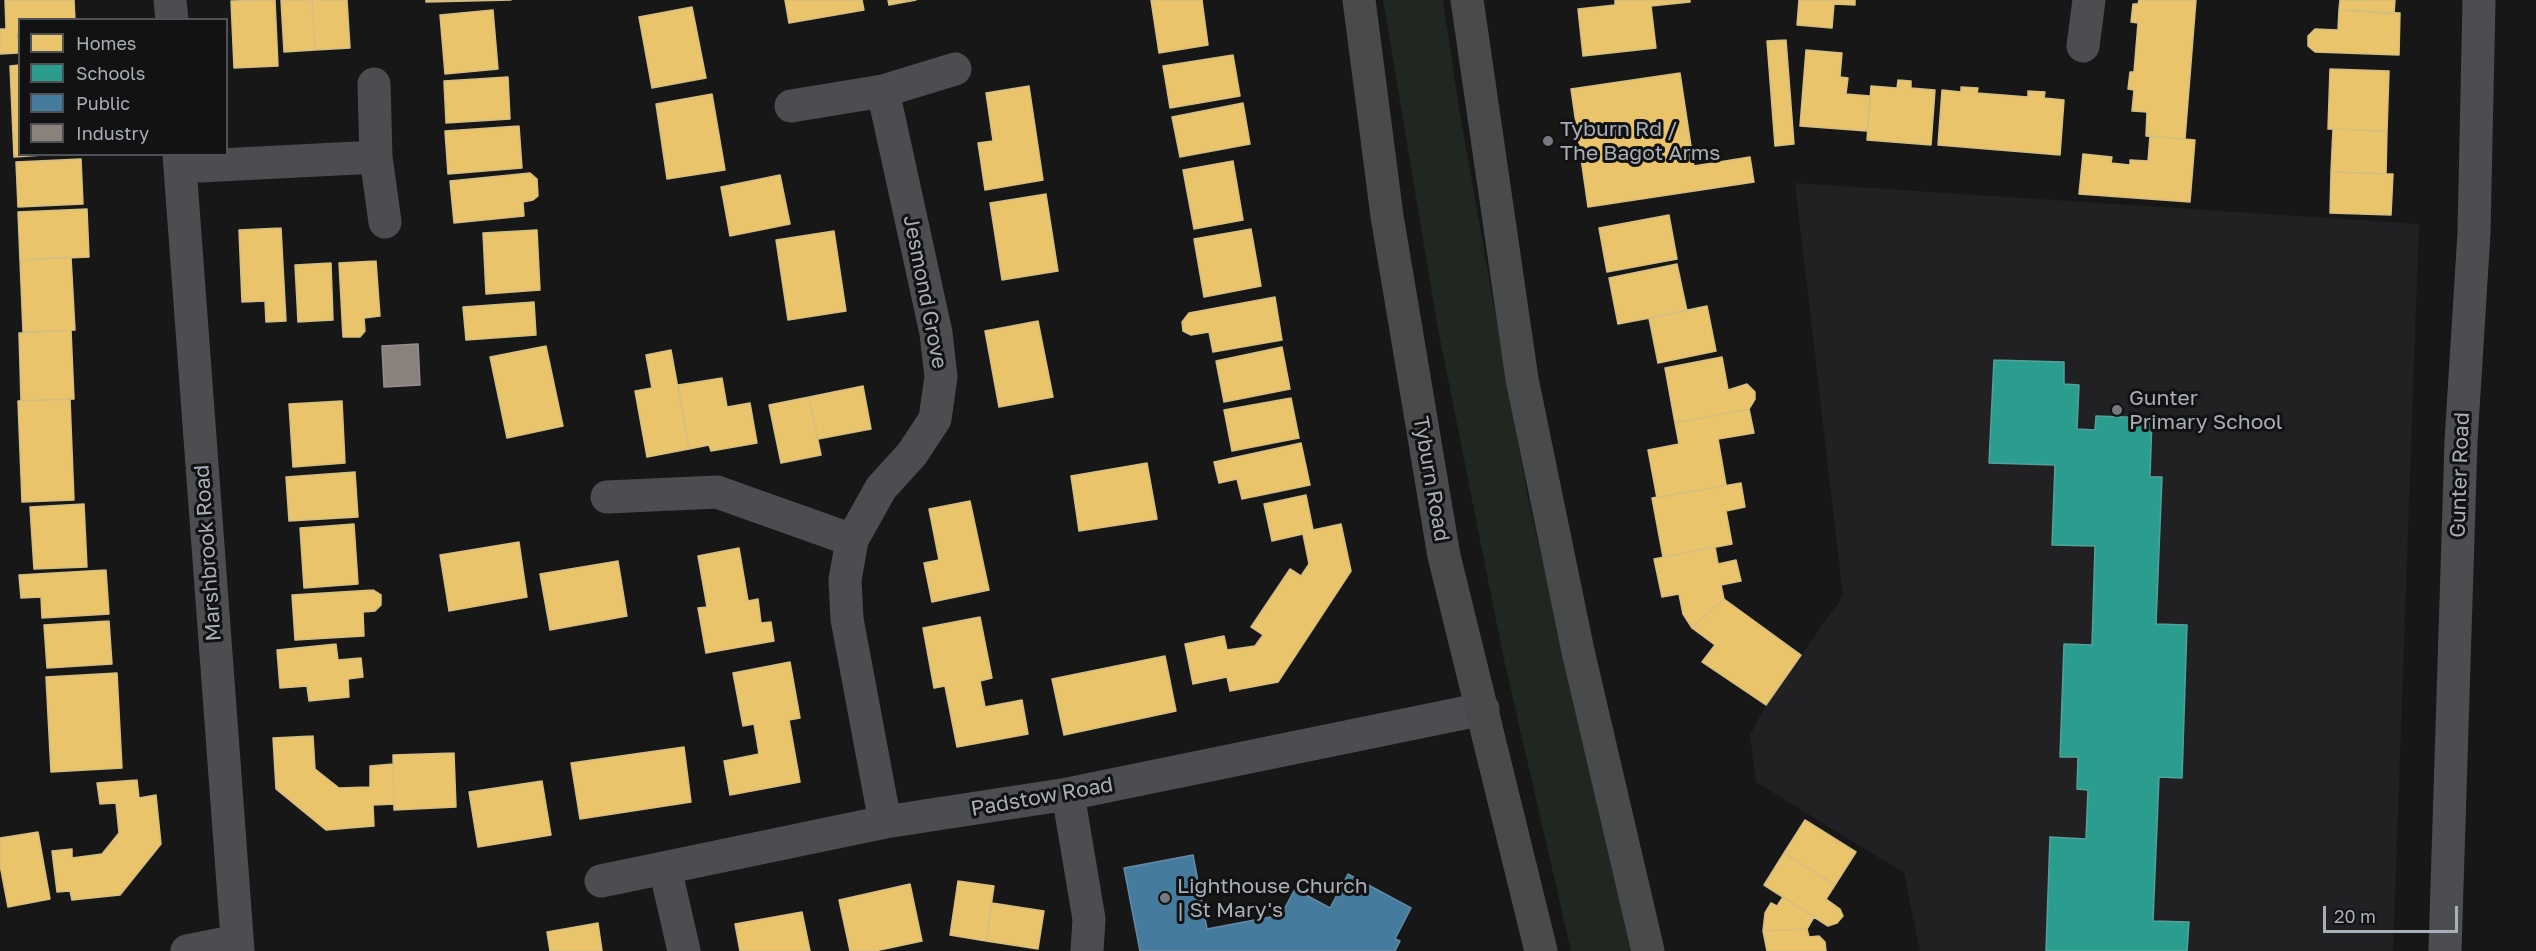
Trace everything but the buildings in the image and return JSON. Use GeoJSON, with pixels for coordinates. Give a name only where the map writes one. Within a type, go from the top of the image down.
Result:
{"type":"FeatureCollection","features":[{"type":"Feature","properties":{"kind":"main road","name":"Tyburn Road"},"geometry":{"type":"LineString","coordinates":[[1359,0],[1387,216],[1442,544],[1541,951]]}},
{"type":"Feature","properties":{"kind":"main road"},"geometry":{"type":"LineString","coordinates":[[1467,0],[1522,379],[1578,651],[1648,951]]}},
{"type":"Feature","properties":{"kind":"street"},"geometry":{"type":"LineString","coordinates":[[171,0],[172,18]]}},
{"type":"Feature","properties":{"kind":"street"},"geometry":{"type":"LineString","coordinates":[[2083,46],[2089,0]]}},
{"type":"Feature","properties":{"kind":"street","name":"Gunter Road"},"geometry":{"type":"LineString","coordinates":[[2445,951],[2461,441],[2474,233],[2479,0]]}},
{"type":"Feature","properties":{"kind":"street"},"geometry":{"type":"LineString","coordinates":[[791,106],[884,91],[955,69]]}},
{"type":"Feature","properties":{"kind":"street"},"geometry":{"type":"LineString","coordinates":[[374,84],[376,157],[385,222]]}},
{"type":"Feature","properties":{"kind":"street","name":"Jesmond Grove"},"geometry":{"type":"LineString","coordinates":[[884,91],[936,333],[941,377],[935,419],[912,454],[881,488],[852,540],[845,580],[847,620],[885,822]]}},
{"type":"Feature","properties":{"kind":"street"},"geometry":{"type":"LineString","coordinates":[[179,161],[376,157]]}},
{"type":"Feature","properties":{"kind":"street","name":"Marshbrook Road"},"geometry":{"type":"LineString","coordinates":[[179,161],[238,946]]}},
{"type":"Feature","properties":{"kind":"street"},"geometry":{"type":"LineString","coordinates":[[607,497],[717,492],[852,540]]}},
{"type":"Feature","properties":{"kind":"street","name":"Padstow Road"},"geometry":{"type":"LineString","coordinates":[[601,881],[885,822],[1068,794],[1483,709]]}},
{"type":"Feature","properties":{"kind":"street"},"geometry":{"type":"LineString","coordinates":[[1068,794],[1089,919],[1086,951]]}},
{"type":"Feature","properties":{"kind":"street"},"geometry":{"type":"LineString","coordinates":[[665,868],[684,951]]}},
{"type":"Feature","properties":{"kind":"street"},"geometry":{"type":"LineString","coordinates":[[187,951],[238,946]]}},
{"type":"Feature","properties":{"kind":"shaded area"},"geometry":{"type":"Polygon","coordinates":[[[1383,0],[1443,0],[1458,102],[1528,498],[1632,951],[1571,951],[1504,660],[1437,324],[1383,0]]]}},
{"type":"Feature","properties":{"kind":"shaded area","name":"Gunter Primary School"},"geometry":{"type":"Polygon","coordinates":[[[1795,183],[2419,224],[2393,951],[1920,951],[1904,873],[1756,782],[1750,735],[1766,705],[1843,596],[1795,183]]]}},
{"type":"Feature","properties":{"kind":"place","name":"Tyburn Rd / The Bagot Arms"},"geometry":{"type":"Point","coordinates":[1548,141]}},
{"type":"Feature","properties":{"kind":"place","name":"Gunter Primary School"},"geometry":{"type":"Point","coordinates":[2117,410]}},
{"type":"Feature","properties":{"kind":"place","name":"Lighthouse Church | St Mary's"},"geometry":{"type":"Point","coordinates":[1165,898]}}]}
